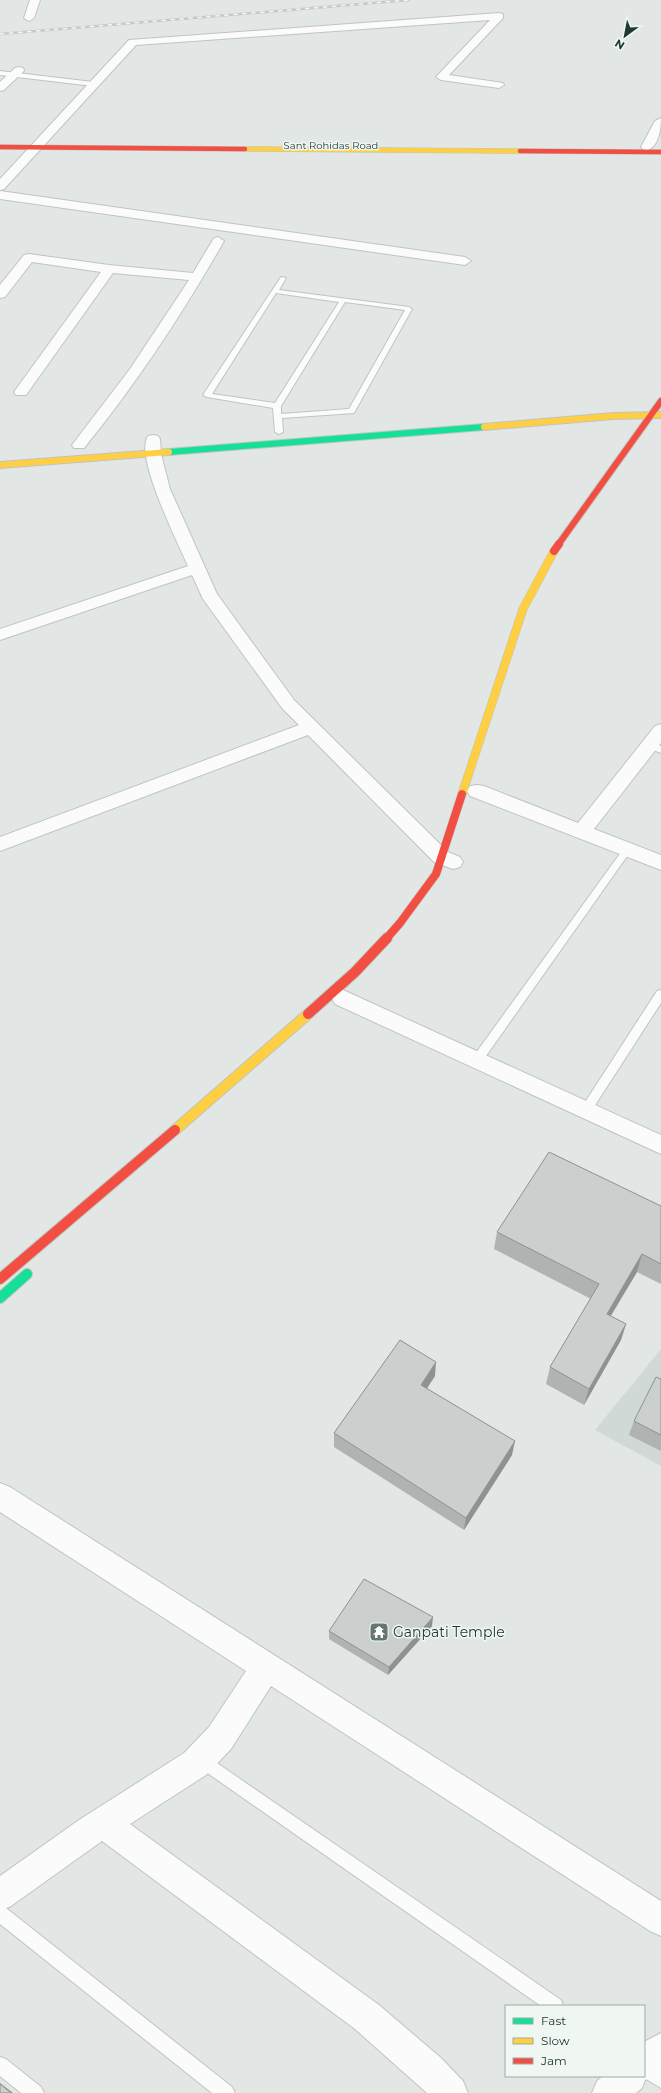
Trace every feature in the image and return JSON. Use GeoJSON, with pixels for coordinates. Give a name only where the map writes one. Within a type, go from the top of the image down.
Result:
{"type":"FeatureCollection","features":[{"type":"Feature","properties":{"kind":"street"},"geometry":{"type":"LineString","coordinates":[[29,18],[35,0]]}},
{"type":"Feature","properties":{"kind":"street"},"geometry":{"type":"LineString","coordinates":[[0,186],[36,145],[133,42],[499,16],[441,77],[500,85]]}},
{"type":"Feature","properties":{"kind":"street"},"geometry":{"type":"LineString","coordinates":[[0,88],[17,73]]}},
{"type":"Feature","properties":{"kind":"street"},"geometry":{"type":"LineString","coordinates":[[647,147],[661,121]]}},
{"type":"Feature","properties":{"kind":"street","name":"Sant Rohidas Road"},"geometry":{"type":"LineString","coordinates":[[0,142],[36,145],[661,147]]}},
{"type":"Feature","properties":{"kind":"street"},"geometry":{"type":"LineString","coordinates":[[0,147],[36,145],[661,152]]}},
{"type":"Feature","properties":{"kind":"street"},"geometry":{"type":"LineString","coordinates":[[0,195],[237,230],[465,261]]}},
{"type":"Feature","properties":{"kind":"street"},"geometry":{"type":"LineString","coordinates":[[75,446],[115,401],[198,277],[218,241]]}},
{"type":"Feature","properties":{"kind":"street"},"geometry":{"type":"LineString","coordinates":[[0,294],[29,258],[109,269],[198,277]]}},
{"type":"Feature","properties":{"kind":"street"},"geometry":{"type":"LineString","coordinates":[[21,392],[109,269]]}},
{"type":"Feature","properties":{"kind":"street"},"geometry":{"type":"LineString","coordinates":[[0,1279],[225,1088],[355,972],[400,923],[436,874],[450,862],[523,609],[551,556],[605,477],[657,412],[661,401]]}},
{"type":"Feature","properties":{"kind":"street"},"geometry":{"type":"LineString","coordinates":[[419,432],[416,423],[612,408],[657,412]]}},
{"type":"Feature","properties":{"kind":"street"},"geometry":{"type":"LineString","coordinates":[[0,465],[153,443],[419,432],[657,412]]}},
{"type":"Feature","properties":{"kind":"street"},"geometry":{"type":"LineString","coordinates":[[153,443],[162,489],[209,595],[288,704],[450,862]]}},
{"type":"Feature","properties":{"kind":"street"},"geometry":{"type":"LineString","coordinates":[[75,446],[94,444]]}},
{"type":"Feature","properties":{"kind":"street"},"geometry":{"type":"LineString","coordinates":[[0,636],[197,568]]}},
{"type":"Feature","properties":{"kind":"street"},"geometry":{"type":"LineString","coordinates":[[0,844],[311,727]]}},
{"type":"Feature","properties":{"kind":"street"},"geometry":{"type":"LineString","coordinates":[[581,832],[655,747],[661,730]]}},
{"type":"Feature","properties":{"kind":"street"},"geometry":{"type":"LineString","coordinates":[[478,790],[661,863]]}},
{"type":"Feature","properties":{"kind":"street"},"geometry":{"type":"LineString","coordinates":[[343,998],[661,1145]]}},
{"type":"Feature","properties":{"kind":"street"},"geometry":{"type":"LineString","coordinates":[[0,1298],[36,1267]]}},
{"type":"Feature","properties":{"kind":"street"},"geometry":{"type":"LineString","coordinates":[[0,1496],[661,1920]]}},
{"type":"Feature","properties":{"kind":"street"},"geometry":{"type":"LineString","coordinates":[[0,1895],[103,1823],[160,1788],[200,1759],[220,1738],[266,1667]]}},
{"type":"Feature","properties":{"kind":"street"},"geometry":{"type":"LineString","coordinates":[[103,1823],[361,2012],[429,2070],[451,2093]]}},
{"type":"Feature","properties":{"kind":"street"},"geometry":{"type":"LineString","coordinates":[[645,2063],[661,2050]]}},
{"type":"Feature","properties":{"kind":"street"},"geometry":{"type":"LineString","coordinates":[[609,2093],[629,2077]]}},
{"type":"Feature","properties":{"kind":"lane"},"geometry":{"type":"LineString","coordinates":[[0,73],[17,73],[93,84]]}},
{"type":"Feature","properties":{"kind":"lane"},"geometry":{"type":"LineString","coordinates":[[277,406],[207,395],[283,278]]}},
{"type":"Feature","properties":{"kind":"lane"},"geometry":{"type":"LineString","coordinates":[[275,290],[409,309],[351,411],[279,416]]}},
{"type":"Feature","properties":{"kind":"lane"},"geometry":{"type":"LineString","coordinates":[[278,432],[279,416],[277,406],[343,300]]}},
{"type":"Feature","properties":{"kind":"lane"},"geometry":{"type":"LineString","coordinates":[[477,1060],[627,850]]}},
{"type":"Feature","properties":{"kind":"lane"},"geometry":{"type":"LineString","coordinates":[[586,1110],[661,994]]}},
{"type":"Feature","properties":{"kind":"lane"},"geometry":{"type":"LineString","coordinates":[[200,1759],[554,2005]]}},
{"type":"Feature","properties":{"kind":"lane"},"geometry":{"type":"LineString","coordinates":[[0,1914],[226,2093]]}},
{"type":"Feature","properties":{"kind":"lane"},"geometry":{"type":"LineString","coordinates":[[0,2066],[35,2093]]}},
{"type":"Feature","properties":{"kind":"lane"},"geometry":{"type":"LineString","coordinates":[[645,2069],[661,2079]]}},
{"type":"Feature","properties":{"kind":"shaded area"},"geometry":{"type":"Polygon","coordinates":[[[661,1349],[661,1466],[595,1430],[661,1349]]]}},
{"type":"Feature","properties":{"kind":"building"},"geometry":{"type":"Polygon","coordinates":[[[549,1152],[661,1206],[661,1264],[642,1254],[607,1314],[626,1324],[589,1389],[550,1367],[599,1284],[497,1232],[549,1152]]]}},
{"type":"Feature","properties":{"kind":"building"},"geometry":{"type":"Polygon","coordinates":[[[400,1340],[436,1362],[421,1385],[515,1441],[466,1518],[334,1433],[400,1340]]]}},
{"type":"Feature","properties":{"kind":"building"},"geometry":{"type":"Polygon","coordinates":[[[656,1377],[661,1379],[661,1435],[634,1421],[656,1377]]]}},
{"type":"Feature","properties":{"kind":"building","name":"Ganpati Temple"},"geometry":{"type":"Polygon","coordinates":[[[364,1579],[433,1617],[389,1667],[329,1631],[364,1579]]]}},
{"type":"Feature","properties":{"kind":"building"},"geometry":{"type":"Polygon","coordinates":[[[0,2084],[11,2093],[0,2093],[0,2084]]]}},
{"type":"Feature","properties":{"kind":"railway"},"geometry":{"type":"LineString","coordinates":[[0,34],[409,0]]}},
{"type":"Feature","properties":{"kind":"traffic: fast"},"geometry":{"type":"LineString","coordinates":[[169,452],[484,427]]}},
{"type":"Feature","properties":{"kind":"traffic: fast"},"geometry":{"type":"LineString","coordinates":[[0,1298],[27,1274]]}},
{"type":"Feature","properties":{"kind":"traffic: slow"},"geometry":{"type":"LineString","coordinates":[[245,149],[520,151]]}},
{"type":"Feature","properties":{"kind":"traffic: slow"},"geometry":{"type":"LineString","coordinates":[[484,427],[613,416],[661,415]]}},
{"type":"Feature","properties":{"kind":"traffic: slow"},"geometry":{"type":"LineString","coordinates":[[0,465],[169,452]]}},
{"type":"Feature","properties":{"kind":"traffic: slow"},"geometry":{"type":"LineString","coordinates":[[462,794],[523,609],[554,551]]}},
{"type":"Feature","properties":{"kind":"traffic: slow"},"geometry":{"type":"LineString","coordinates":[[175,1130],[308,1014]]}},
{"type":"Feature","properties":{"kind":"traffic: jam"},"geometry":{"type":"LineString","coordinates":[[0,147],[245,149]]}},
{"type":"Feature","properties":{"kind":"traffic: jam"},"geometry":{"type":"LineString","coordinates":[[520,151],[661,152]]}},
{"type":"Feature","properties":{"kind":"traffic: jam"},"geometry":{"type":"LineString","coordinates":[[554,551],[605,477],[661,401]]}},
{"type":"Feature","properties":{"kind":"traffic: jam"},"geometry":{"type":"LineString","coordinates":[[308,1014],[355,972],[400,923],[436,874],[462,794]]}},
{"type":"Feature","properties":{"kind":"traffic: jam"},"geometry":{"type":"LineString","coordinates":[[0,1279],[175,1130]]}},
{"type":"Feature","properties":{"kind":"place","name":"Ganpati Temple"},"geometry":{"type":"Point","coordinates":[379,1632]}}]}
